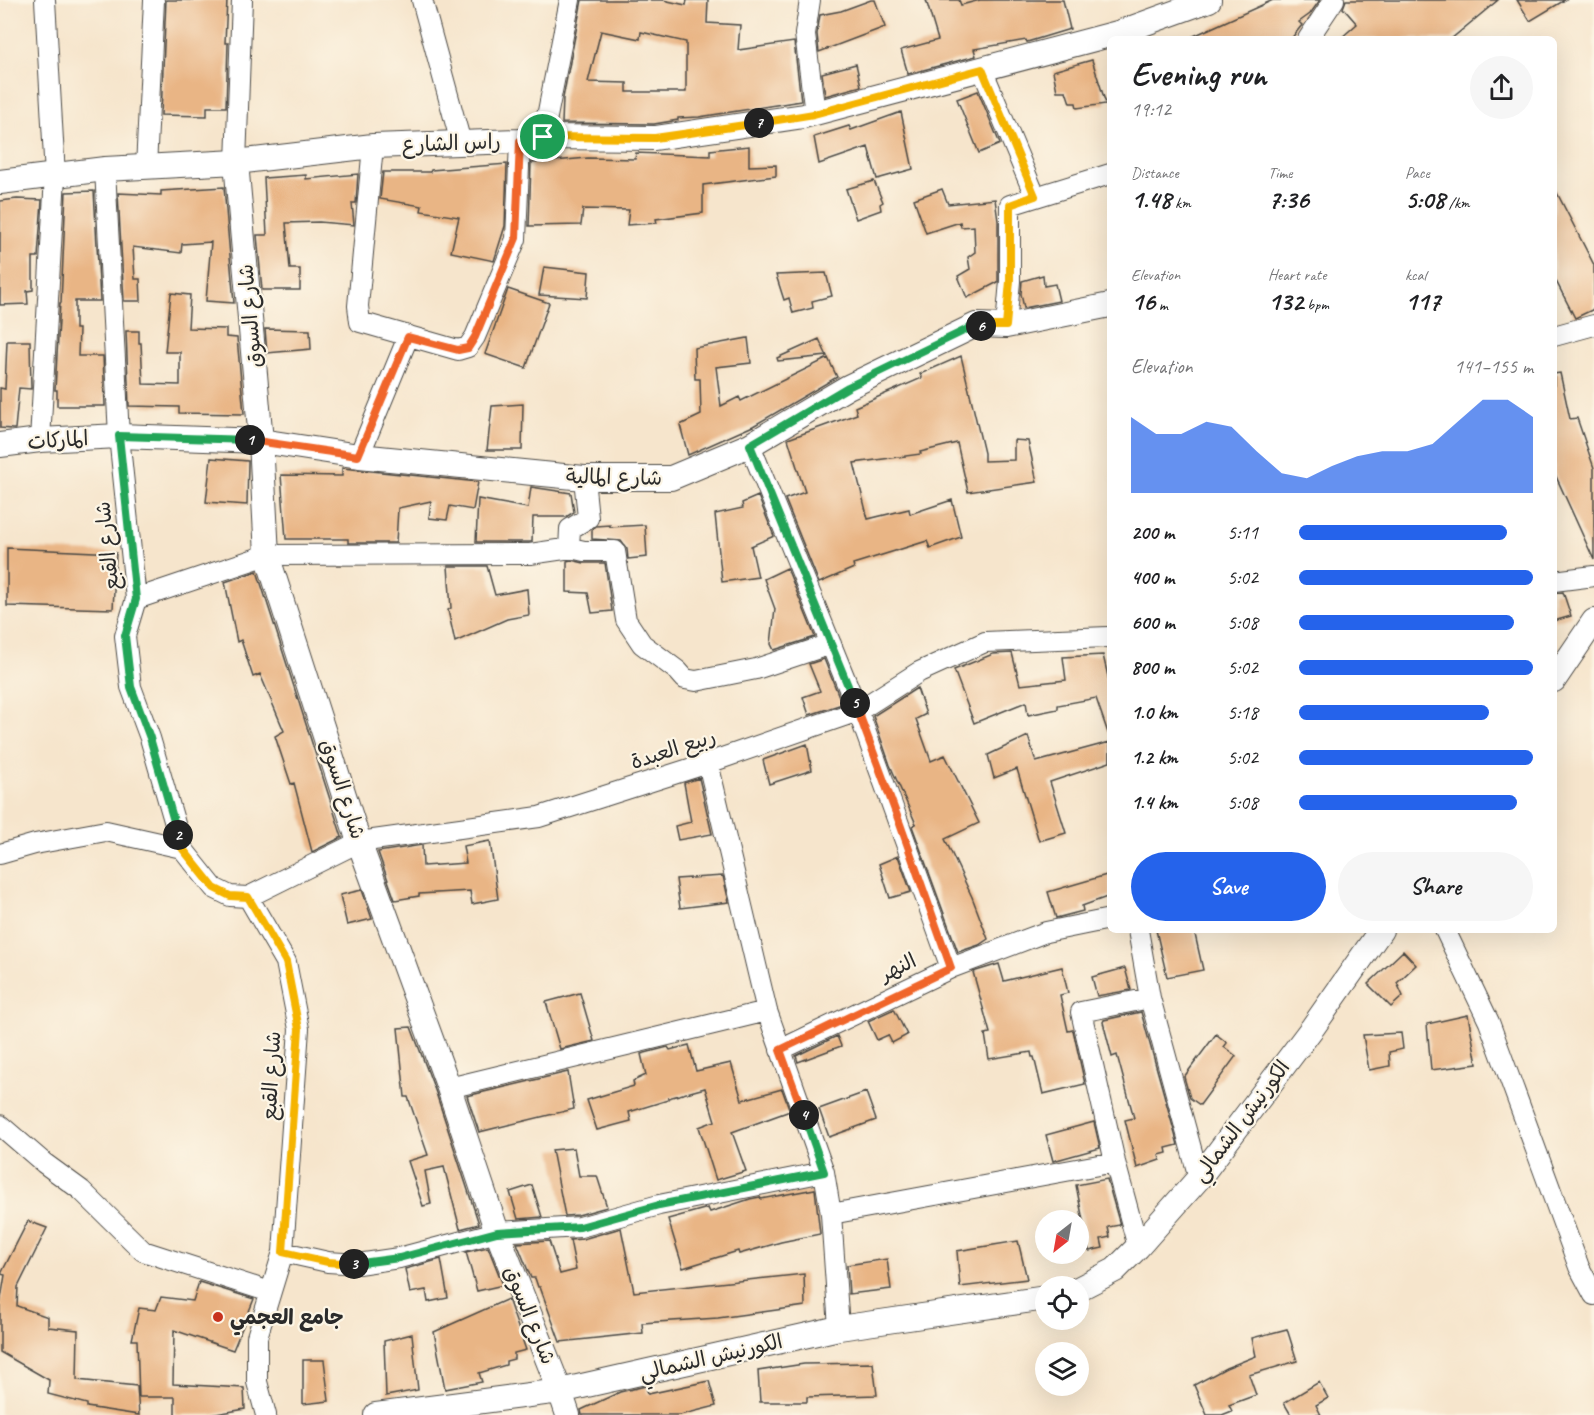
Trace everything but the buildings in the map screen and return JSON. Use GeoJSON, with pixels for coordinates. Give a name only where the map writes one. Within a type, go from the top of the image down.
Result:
{"type":"FeatureCollection","features":[{"type":"Feature","properties":{"kind":"street"},"geometry":{"type":"LineString","coordinates":[[40,440],[55,176],[45,0]]}},
{"type":"Feature","properties":{"kind":"street"},"geometry":{"type":"LineString","coordinates":[[146,168],[154,0]]}},
{"type":"Feature","properties":{"kind":"street"},"geometry":{"type":"LineString","coordinates":[[236,162],[242,0]]}},
{"type":"Feature","properties":{"kind":"street"},"geometry":{"type":"LineString","coordinates":[[422,0],[461,143]]}},
{"type":"Feature","properties":{"kind":"street"},"geometry":{"type":"LineString","coordinates":[[373,146],[358,306],[360,322],[458,350],[468,348],[475,337],[516,238],[532,139],[570,0]]}},
{"type":"Feature","properties":{"kind":"street"},"geometry":{"type":"LineString","coordinates":[[810,0],[805,34],[814,114]]}},
{"type":"Feature","properties":{"kind":"street","name":"راس الشارع"},"geometry":{"type":"LineString","coordinates":[[0,182],[105,170],[236,162],[373,146],[532,139],[655,138],[814,114],[1120,32],[1209,0]]}},
{"type":"Feature","properties":{"kind":"street"},"geometry":{"type":"LineString","coordinates":[[1310,36],[1334,0]]}},
{"type":"Feature","properties":{"kind":"street"},"geometry":{"type":"LineString","coordinates":[[982,69],[1035,196]]}},
{"type":"Feature","properties":{"kind":"street","name":"شارع السوق"},"geometry":{"type":"LineString","coordinates":[[236,162],[261,441],[267,555],[359,842],[449,1088],[497,1232],[568,1415]]}},
{"type":"Feature","properties":{"kind":"street","name":"شارع القبع"},"geometry":{"type":"LineString","coordinates":[[105,170],[119,436],[136,599],[125,636],[131,687],[150,738],[182,848],[214,888],[230,896],[248,897],[286,962],[299,1029],[283,1252],[257,1337],[257,1382],[266,1415]]}},
{"type":"Feature","properties":{"kind":"street"},"geometry":{"type":"LineString","coordinates":[[1006,326],[1010,281],[1010,205],[1107,175]]}},
{"type":"Feature","properties":{"kind":"street","name":"شارع المالية"},"geometry":{"type":"LineString","coordinates":[[261,441],[358,456],[585,478],[671,478],[750,445],[848,387],[976,325],[1006,326],[1107,306]]}},
{"type":"Feature","properties":{"kind":"street"},"geometry":{"type":"LineString","coordinates":[[1557,335],[1594,325]]}},
{"type":"Feature","properties":{"kind":"street"},"geometry":{"type":"LineString","coordinates":[[358,456],[408,337]]}},
{"type":"Feature","properties":{"kind":"street","name":"الماركات"},"geometry":{"type":"LineString","coordinates":[[0,445],[40,440],[119,436],[261,441]]}},
{"type":"Feature","properties":{"kind":"street"},"geometry":{"type":"LineString","coordinates":[[750,445],[858,711],[951,968]]}},
{"type":"Feature","properties":{"kind":"street"},"geometry":{"type":"LineString","coordinates":[[570,549],[570,529],[588,518],[585,478]]}},
{"type":"Feature","properties":{"kind":"street"},"geometry":{"type":"LineString","coordinates":[[136,599],[267,555],[530,554],[570,549],[615,551],[626,620],[642,644],[685,679],[696,681],[756,669],[831,644]]}},
{"type":"Feature","properties":{"kind":"street"},"geometry":{"type":"LineString","coordinates":[[1557,581],[1594,576]]}},
{"type":"Feature","properties":{"kind":"street"},"geometry":{"type":"LineString","coordinates":[[1557,676],[1594,621]]}},
{"type":"Feature","properties":{"kind":"street","name":"ربيع العبدة"},"geometry":{"type":"LineString","coordinates":[[248,897],[359,842],[539,818],[708,763],[858,711],[919,672],[985,642],[1107,637]]}},
{"type":"Feature","properties":{"kind":"street"},"geometry":{"type":"LineString","coordinates":[[708,763],[768,1011],[824,1172],[831,1214],[839,1328]]}},
{"type":"Feature","properties":{"kind":"street"},"geometry":{"type":"LineString","coordinates":[[0,854],[35,844],[106,831],[182,848]]}},
{"type":"Feature","properties":{"kind":"street","name":"النهر"},"geometry":{"type":"LineString","coordinates":[[780,1050],[951,968],[1046,933],[1107,920]]}},
{"type":"Feature","properties":{"kind":"street"},"geometry":{"type":"LineString","coordinates":[[1139,933],[1150,998],[1199,1178]]}},
{"type":"Feature","properties":{"kind":"street","name":"الكورنيش الشمالي"},"geometry":{"type":"LineString","coordinates":[[1089,1283],[1115,1270],[1199,1178],[1313,1027],[1379,933]]}},
{"type":"Feature","properties":{"kind":"street"},"geometry":{"type":"LineString","coordinates":[[1446,933],[1489,1022],[1579,1267],[1594,1295]]}},
{"type":"Feature","properties":{"kind":"street"},"geometry":{"type":"LineString","coordinates":[[1138,1247],[1115,1162],[1081,1012],[1150,998]]}},
{"type":"Feature","properties":{"kind":"street"},"geometry":{"type":"LineString","coordinates":[[449,1088],[768,1011]]}},
{"type":"Feature","properties":{"kind":"street"},"geometry":{"type":"LineString","coordinates":[[0,1125],[44,1163],[81,1190],[143,1251],[270,1292]]}},
{"type":"Feature","properties":{"kind":"street"},"geometry":{"type":"LineString","coordinates":[[831,1214],[1115,1162]]}},
{"type":"Feature","properties":{"kind":"street"},"geometry":{"type":"LineString","coordinates":[[283,1252],[328,1262],[358,1264],[399,1258],[497,1232],[580,1227],[659,1205],[824,1172]]}},
{"type":"Feature","properties":{"kind":"street","name":"الكورنيش الشمالي"},"geometry":{"type":"LineString","coordinates":[[376,1415],[560,1391],[839,1328],[1035,1300]]}},
{"type":"Feature","properties":{"kind":"place","name":"جامع العجمي"},"geometry":{"type":"Point","coordinates":[218,1317]}},
{"type":"Feature","properties":{"kind":"route"},"geometry":{"type":"LineString","coordinates":[[982,69],[1035,196],[1010,205],[1010,281],[1006,326],[976,325],[848,387],[750,445],[858,711],[951,968],[780,1050],[824,1172],[659,1205],[580,1227],[497,1232],[399,1258],[358,1264],[328,1262],[283,1252],[299,1029],[286,962],[248,897],[230,896],[214,888],[182,848],[150,738],[131,687],[125,636],[136,599],[119,436],[261,441],[358,456],[408,337],[458,350],[468,348],[475,337],[516,238],[520,141],[543,137],[655,138],[804,116],[982,69]]}}]}
